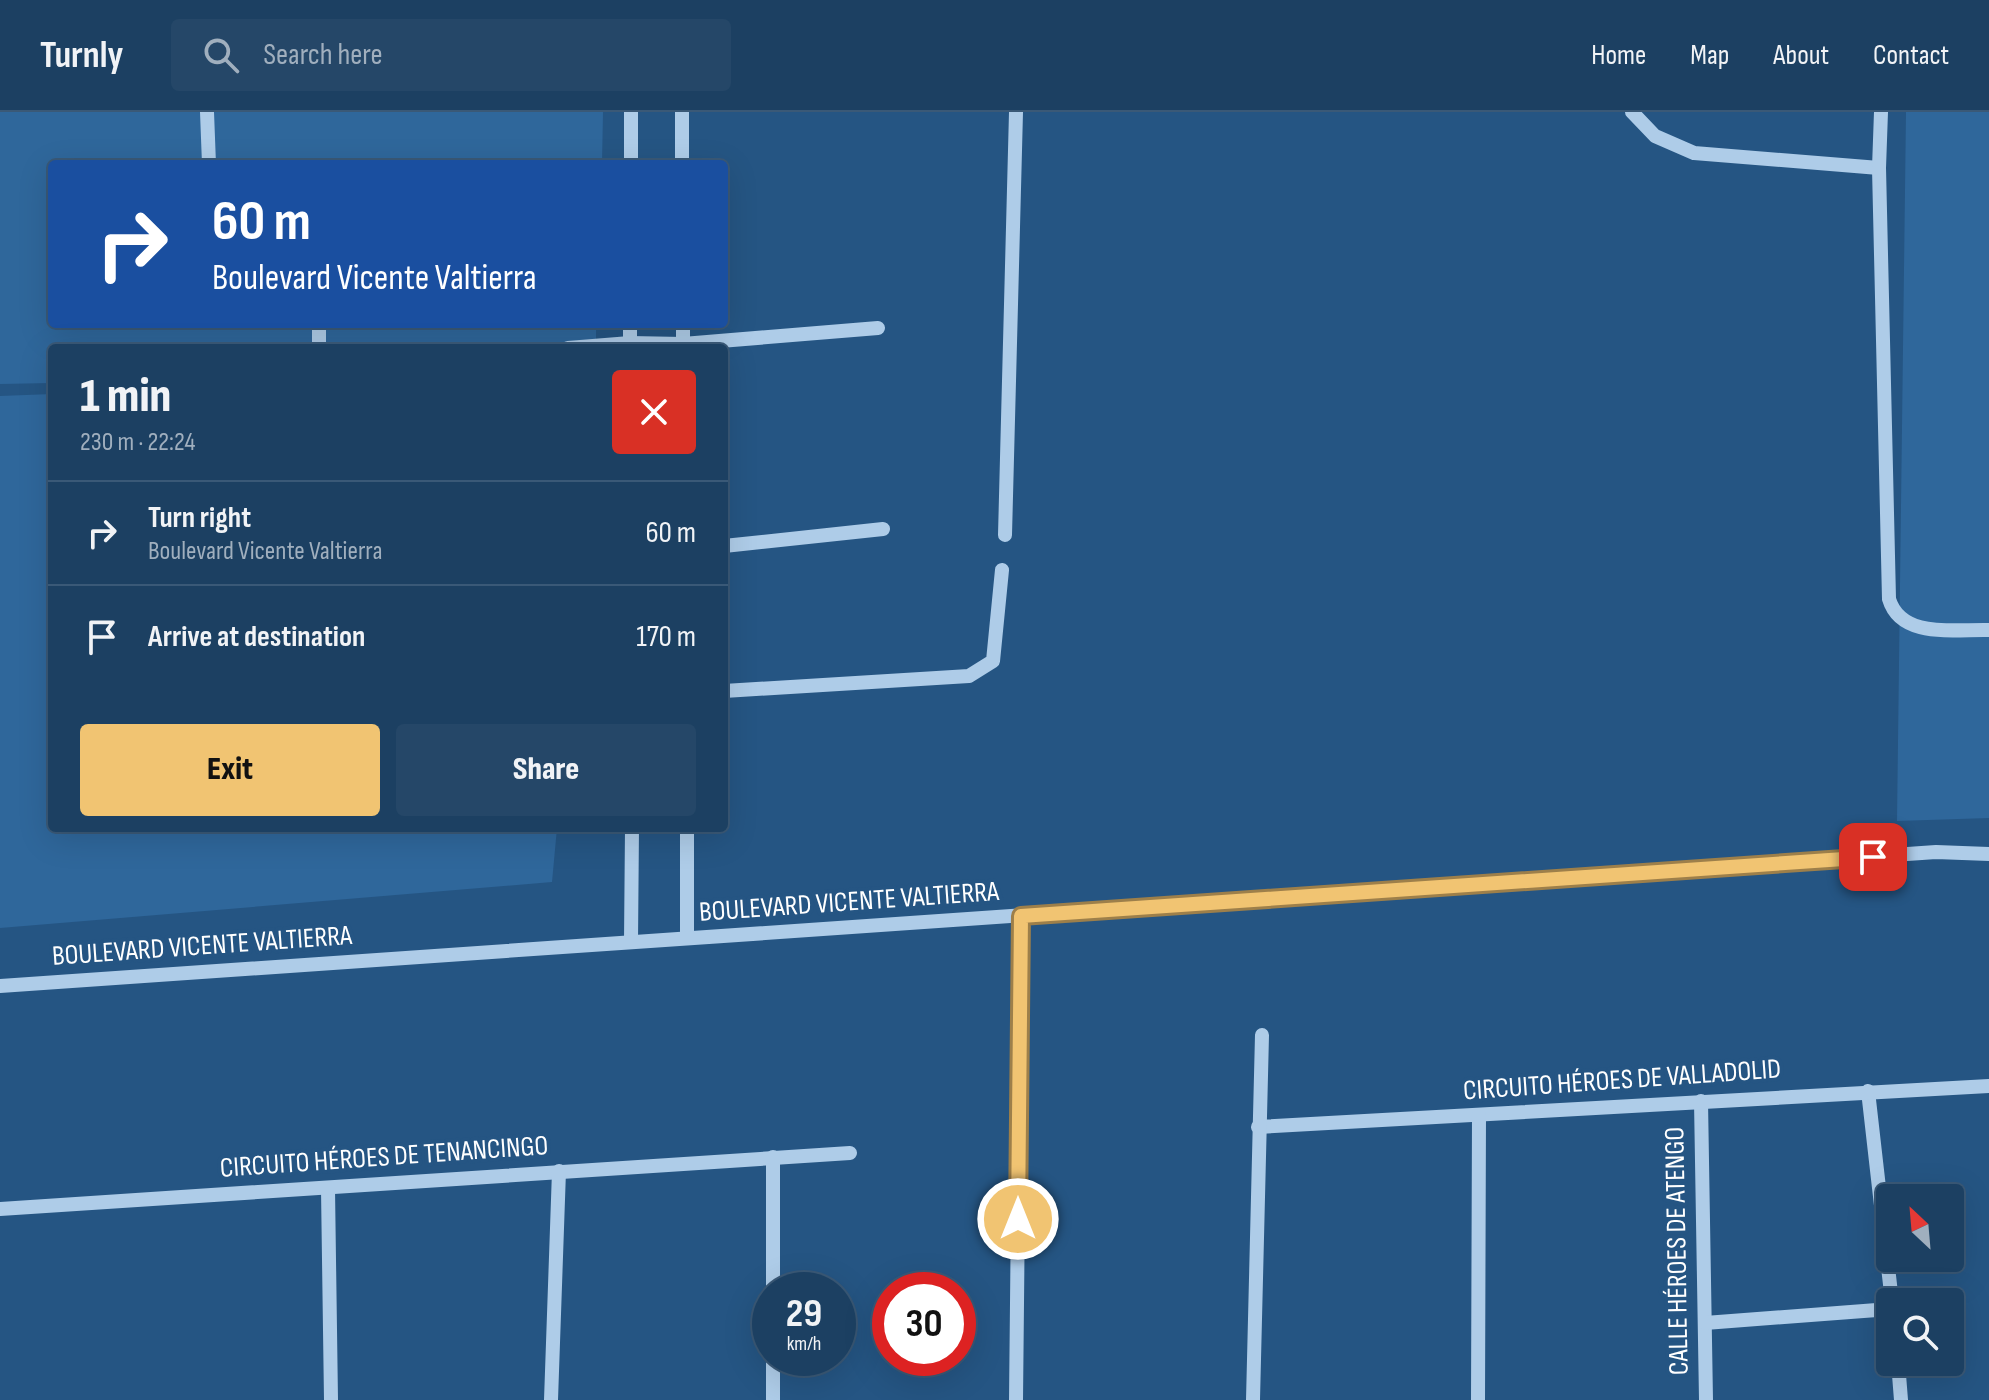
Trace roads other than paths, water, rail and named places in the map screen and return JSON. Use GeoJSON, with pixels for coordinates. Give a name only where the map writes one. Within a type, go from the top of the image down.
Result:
{"type":"FeatureCollection","features":[{"type":"Feature","properties":{"kind":"street"},"geometry":{"type":"LineString","coordinates":[[207,112],[209,160]]}},
{"type":"Feature","properties":{"kind":"street"},"geometry":{"type":"LineString","coordinates":[[631,112],[631,160]]}},
{"type":"Feature","properties":{"kind":"street"},"geometry":{"type":"LineString","coordinates":[[682,112],[682,160]]}},
{"type":"Feature","properties":{"kind":"street"},"geometry":{"type":"LineString","coordinates":[[1005,535],[1016,112]]}},
{"type":"Feature","properties":{"kind":"street"},"geometry":{"type":"LineString","coordinates":[[1632,112],[1655,136],[1694,153],[1879,168]]}},
{"type":"Feature","properties":{"kind":"street"},"geometry":{"type":"LineString","coordinates":[[1881,112],[1879,168],[1889,599],[1894,615],[1912,627],[1989,630]]}},
{"type":"Feature","properties":{"kind":"street"},"geometry":{"type":"LineString","coordinates":[[705,344],[878,328]]}},
{"type":"Feature","properties":{"kind":"street"},"geometry":{"type":"LineString","coordinates":[[728,546],[883,529]]}},
{"type":"Feature","properties":{"kind":"street"},"geometry":{"type":"LineString","coordinates":[[728,691],[969,676],[993,661],[1002,570]]}},
{"type":"Feature","properties":{"kind":"street"},"geometry":{"type":"LineString","coordinates":[[631,941],[632,832]]}},
{"type":"Feature","properties":{"kind":"street"},"geometry":{"type":"LineString","coordinates":[[687,832],[687,938]]}},
{"type":"Feature","properties":{"kind":"street","name":"BOULEVARD VICENTE VALTIERRA"},"geometry":{"type":"LineString","coordinates":[[0,986],[1936,852],[1989,854]]}},
{"type":"Feature","properties":{"kind":"street"},"geometry":{"type":"LineString","coordinates":[[1016,1400],[1021,916]]}},
{"type":"Feature","properties":{"kind":"street"},"geometry":{"type":"LineString","coordinates":[[1253,1400],[1262,1035]]}},
{"type":"Feature","properties":{"kind":"street","name":"CIRCUITO HÉROES DE VALLADOLID"},"geometry":{"type":"LineString","coordinates":[[1258,1127],[1989,1086]]}},
{"type":"Feature","properties":{"kind":"street"},"geometry":{"type":"LineString","coordinates":[[1868,1091],[1890,1288]]}},
{"type":"Feature","properties":{"kind":"street","name":"CALLE HÉROES DE ATENGO"},"geometry":{"type":"LineString","coordinates":[[1701,1101],[1706,1400]]}},
{"type":"Feature","properties":{"kind":"street"},"geometry":{"type":"LineString","coordinates":[[1478,1400],[1479,1115]]}},
{"type":"Feature","properties":{"kind":"street","name":"CIRCUITO HÉROES DE TENANCINGO"},"geometry":{"type":"LineString","coordinates":[[0,1209],[850,1153]]}},
{"type":"Feature","properties":{"kind":"street"},"geometry":{"type":"LineString","coordinates":[[773,1157],[773,1272]]}},
{"type":"Feature","properties":{"kind":"street"},"geometry":{"type":"LineString","coordinates":[[551,1400],[559,1171]]}},
{"type":"Feature","properties":{"kind":"street"},"geometry":{"type":"LineString","coordinates":[[328,1189],[331,1400]]}},
{"type":"Feature","properties":{"kind":"street"},"geometry":{"type":"LineString","coordinates":[[1705,1323],[1876,1310]]}},
{"type":"Feature","properties":{"kind":"street"},"geometry":{"type":"LineString","coordinates":[[773,1376],[773,1400]]}},
{"type":"Feature","properties":{"kind":"street"},"geometry":{"type":"LineString","coordinates":[[1899,1376],[1901,1400]]}}]}
